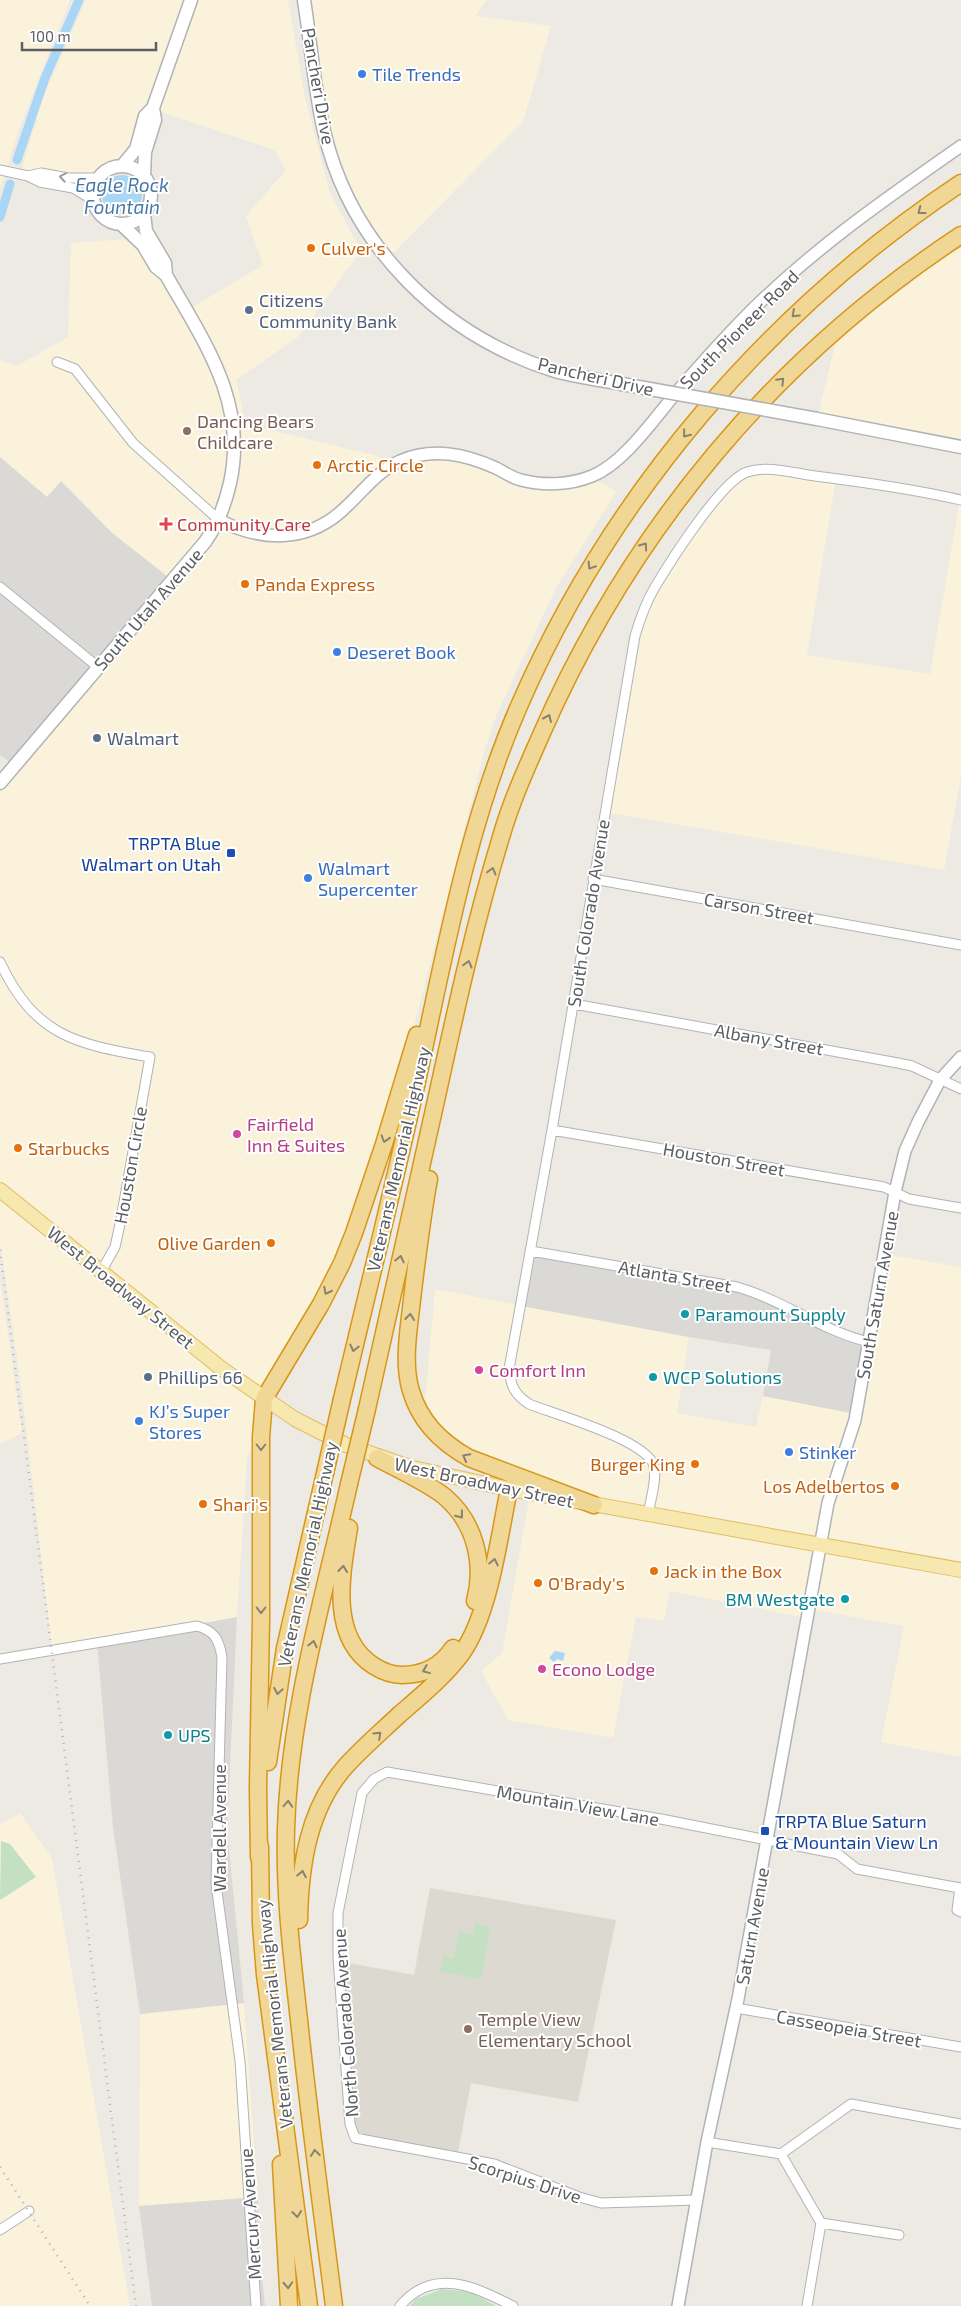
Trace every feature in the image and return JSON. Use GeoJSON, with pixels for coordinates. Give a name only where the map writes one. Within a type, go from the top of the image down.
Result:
{"type":"FeatureCollection","features":[{"type":"Feature","properties":{"kind":"highway","name":"Veterans Memorial Highway"},"geometry":{"type":"LineString","coordinates":[[309,2306],[265,1975],[261,1924],[259,1857],[270,1743],[285,1648],[413,1097],[446,942],[477,820],[518,707],[556,627],[591,566],[654,473],[700,416],[791,318],[835,277],[926,206],[961,183]]}},
{"type":"Feature","properties":{"kind":"highway","name":"Veterans Memorial Highway"},"geometry":{"type":"LineString","coordinates":[[334,2306],[305,2080],[290,1937],[286,1852],[288,1801],[298,1712],[353,1485],[367,1409],[459,996],[501,836],[524,773],[558,696],[591,632],[631,566],[686,486],[737,426],[808,354],[919,263],[961,235]]}},
{"type":"Feature","properties":{"kind":"highway"},"geometry":{"type":"LineString","coordinates":[[259,1857],[261,1437],[264,1399],[321,1304],[354,1233],[446,942]]}},
{"type":"Feature","properties":{"kind":"highway"},"geometry":{"type":"LineString","coordinates":[[459,996],[415,1272],[407,1350],[411,1390],[426,1422],[452,1449],[489,1467],[594,1505]]}},
{"type":"Feature","properties":{"kind":"highway"},"geometry":{"type":"LineString","coordinates":[[353,1485],[342,1588],[342,1608],[346,1627],[353,1644],[365,1660],[380,1670],[396,1675],[429,1671],[446,1658],[459,1641],[470,1619],[477,1594],[478,1556],[473,1535],[462,1516],[445,1497],[377,1458]]}},
{"type":"Feature","properties":{"kind":"highway"},"geometry":{"type":"LineString","coordinates":[[305,2080],[298,1921],[304,1858],[315,1818],[344,1767],[445,1674],[470,1640],[483,1609],[509,1489]]}},
{"type":"Feature","properties":{"kind":"highway"},"geometry":{"type":"LineString","coordinates":[[265,1975],[281,2168],[289,2306]]}},
{"type":"Feature","properties":{"kind":"main road"},"geometry":{"type":"LineString","coordinates":[[93,200],[93,192],[98,178],[105,172],[122,166],[136,149],[145,116],[153,108],[190,0]]}},
{"type":"Feature","properties":{"kind":"main road","name":"Pancheri Drive"},"geometry":{"type":"LineString","coordinates":[[304,0],[318,106],[340,182],[361,223],[386,260],[404,280],[446,316],[514,356],[556,371],[818,418],[961,447]]}},
{"type":"Feature","properties":{"kind":"main road"},"geometry":{"type":"LineString","coordinates":[[144,176],[145,152],[155,120],[153,108]]}},
{"type":"Feature","properties":{"kind":"main road"},"geometry":{"type":"LineString","coordinates":[[121,224],[137,220],[144,214],[148,207],[151,191],[144,176],[137,170],[122,166]]}},
{"type":"Feature","properties":{"kind":"main road","name":"South Utah Avenue"},"geometry":{"type":"LineString","coordinates":[[2,776],[205,542],[219,520],[228,492],[234,458],[233,417],[227,392],[215,362],[166,275],[156,267],[143,245],[121,224],[103,217],[97,210],[93,200]]}},
{"type":"Feature","properties":{"kind":"main road","name":"South Utah Avenue"},"geometry":{"type":"LineString","coordinates":[[144,214],[146,231],[165,263],[166,275]]}},
{"type":"Feature","properties":{"kind":"main road","name":"West Broadway Street"},"geometry":{"type":"LineString","coordinates":[[0,1190],[102,1270],[222,1370],[264,1399],[320,1433],[377,1458],[435,1474],[509,1489],[961,1570]]}},
{"type":"Feature","properties":{"kind":"street","name":"South Pioneer Road"},"geometry":{"type":"LineString","coordinates":[[219,520],[234,528],[260,535],[278,537],[306,532],[336,517],[383,470],[401,460],[436,452],[470,457],[518,480],[544,484],[566,483],[593,476],[608,467],[629,448],[714,349],[755,307],[849,225],[961,146]]}},
{"type":"Feature","properties":{"kind":"street"},"geometry":{"type":"LineString","coordinates":[[3,170],[24,175],[40,182],[73,188],[93,200]]}},
{"type":"Feature","properties":{"kind":"street"},"geometry":{"type":"LineString","coordinates":[[24,175],[41,173],[73,178],[98,178]]}},
{"type":"Feature","properties":{"kind":"street"},"geometry":{"type":"LineString","coordinates":[[57,362],[75,369],[133,443],[219,520]]}},
{"type":"Feature","properties":{"kind":"street","name":"South Colorado Avenue"},"geometry":{"type":"LineString","coordinates":[[648,1515],[654,1478],[654,1465],[648,1455],[636,1445],[619,1437],[529,1404],[516,1396],[511,1385],[509,1369],[574,1004],[634,636],[643,611],[656,586],[711,504],[730,482],[746,472],[764,469],[850,480],[961,500]]}},
{"type":"Feature","properties":{"kind":"street"},"geometry":{"type":"LineString","coordinates":[[0,587],[98,667]]}},
{"type":"Feature","properties":{"kind":"street","name":"Carson Street"},"geometry":{"type":"LineString","coordinates":[[593,879],[961,945]]}},
{"type":"Feature","properties":{"kind":"street","name":"Houston Circle"},"geometry":{"type":"LineString","coordinates":[[0,962],[18,996],[34,1013],[55,1030],[101,1049],[150,1057],[115,1247],[102,1270]]}},
{"type":"Feature","properties":{"kind":"street","name":"Albany Street"},"geometry":{"type":"LineString","coordinates":[[574,1004],[898,1062],[912,1066],[961,1089]]}},
{"type":"Feature","properties":{"kind":"street","name":"South Saturn Avenue"},"geometry":{"type":"LineString","coordinates":[[820,1544],[828,1503],[855,1420],[895,1192],[905,1152],[940,1080],[961,1057]]}},
{"type":"Feature","properties":{"kind":"street","name":"Houston Street"},"geometry":{"type":"LineString","coordinates":[[552,1130],[884,1186],[909,1199],[961,1208]]}},
{"type":"Feature","properties":{"kind":"street","name":"Atlanta Street"},"geometry":{"type":"LineString","coordinates":[[531,1251],[737,1287],[756,1292],[810,1320],[853,1338],[869,1342]]}},
{"type":"Feature","properties":{"kind":"street","name":"Saturn Avenue"},"geometry":{"type":"LineString","coordinates":[[678,2306],[707,2142],[736,2008],[768,1840],[820,1544]]}},
{"type":"Feature","properties":{"kind":"street","name":"Wardell Avenue"},"geometry":{"type":"LineString","coordinates":[[0,1659],[197,1626],[208,1630],[216,1636],[222,1657],[216,1884],[240,2062],[244,2122]]}},
{"type":"Feature","properties":{"kind":"street","name":"Mountain View Lane"},"geometry":{"type":"LineString","coordinates":[[387,1772],[838,1854],[857,1869],[960,1888],[959,1911]]}},
{"type":"Feature","properties":{"kind":"street","name":"North Colorado Avenue"},"geometry":{"type":"LineString","coordinates":[[355,2138],[350,2124],[338,1971],[338,1913],[362,1793],[374,1780],[387,1772]]}},
{"type":"Feature","properties":{"kind":"street","name":"Casseopeia Street"},"geometry":{"type":"LineString","coordinates":[[736,2008],[961,2047]]}},
{"type":"Feature","properties":{"kind":"street"},"geometry":{"type":"LineString","coordinates":[[707,2142],[780,2154],[850,2104],[961,2124]]}},
{"type":"Feature","properties":{"kind":"street","name":"Mercury Avenue"},"geometry":{"type":"LineString","coordinates":[[244,2122],[256,2306]]}},
{"type":"Feature","properties":{"kind":"street","name":"Scorpius Drive"},"geometry":{"type":"LineString","coordinates":[[355,2138],[494,2164],[580,2197],[601,2203],[697,2200]]}},
{"type":"Feature","properties":{"kind":"street"},"geometry":{"type":"LineString","coordinates":[[780,2154],[821,2223],[807,2306]]}},
{"type":"Feature","properties":{"kind":"street"},"geometry":{"type":"LineString","coordinates":[[0,2230],[28,2211]]}},
{"type":"Feature","properties":{"kind":"street"},"geometry":{"type":"LineString","coordinates":[[821,2223],[898,2235]]}},
{"type":"Feature","properties":{"kind":"street"},"geometry":{"type":"LineString","coordinates":[[400,2306],[411,2295],[430,2285],[451,2282],[478,2288],[512,2306]]}},
{"type":"Feature","properties":{"kind":"shaded area"},"geometry":{"type":"Polygon","coordinates":[[[0,0],[70,0],[19,129],[0,189],[0,0]]]}},
{"type":"Feature","properties":{"kind":"shaded area"},"geometry":{"type":"Polygon","coordinates":[[[86,0],[288,0],[305,98],[330,193],[361,251],[298,337],[236,380],[246,424],[378,456],[383,470],[436,452],[544,484],[593,476],[616,492],[556,588],[496,716],[485,749],[384,1144],[354,1233],[261,1421],[247,1459],[237,1617],[52,1650],[22,1392],[0,1242],[0,771],[6,776],[111,532],[61,481],[48,498],[0,457],[0,360],[17,366],[68,337],[71,243],[145,238],[186,311],[263,265],[246,216],[286,170],[274,150],[153,109],[145,131],[120,158],[90,182],[22,170],[40,104],[86,0]]]}},
{"type":"Feature","properties":{"kind":"shaded area"},"geometry":{"type":"Polygon","coordinates":[[[303,0],[487,0],[475,16],[551,26],[523,122],[386,260],[340,182],[303,0]]]}},
{"type":"Feature","properties":{"kind":"shaded area"},"geometry":{"type":"Polygon","coordinates":[[[961,248],[961,447],[817,419],[836,341],[939,261],[961,248]]]}},
{"type":"Feature","properties":{"kind":"shaded area"},"geometry":{"type":"Polygon","coordinates":[[[0,457],[47,497],[61,481],[111,532],[172,580],[15,766],[0,755],[0,457]]]}},
{"type":"Feature","properties":{"kind":"shaded area"},"geometry":{"type":"Polygon","coordinates":[[[764,469],[836,479],[807,655],[930,674],[961,493],[961,777],[944,870],[605,812],[643,611],[711,504],[730,482],[764,469]]]}},
{"type":"Feature","properties":{"kind":"shaded area"},"geometry":{"type":"Polygon","coordinates":[[[531,1251],[737,1287],[869,1342],[856,1414],[763,1396],[771,1350],[521,1306],[531,1251]]]}},
{"type":"Feature","properties":{"kind":"shaded area"},"geometry":{"type":"Polygon","coordinates":[[[885,1254],[961,1267],[961,1757],[881,1742],[904,1626],[809,1609],[807,1618],[670,1591],[664,1621],[636,1617],[613,1738],[508,1720],[481,1671],[502,1653],[532,1482],[469,1446],[442,1428],[425,1402],[435,1289],[689,1337],[677,1413],[756,1427],[763,1396],[856,1414],[885,1254]]]}},
{"type":"Feature","properties":{"kind":"shaded area"},"geometry":{"type":"Polygon","coordinates":[[[0,1278],[22,1433],[0,1444],[0,1278]]]}},
{"type":"Feature","properties":{"kind":"shaded area"},"geometry":{"type":"Polygon","coordinates":[[[237,1617],[227,1829],[244,2003],[140,2014],[113,1827],[97,1643],[237,1617]]]}},
{"type":"Feature","properties":{"kind":"shaded area"},"geometry":{"type":"Polygon","coordinates":[[[20,1813],[52,1858],[130,2306],[0,2306],[0,1825],[20,1813]]]}},
{"type":"Feature","properties":{"kind":"shaded area","name":"Temple View Elementary School"},"geometry":{"type":"Polygon","coordinates":[[[430,1888],[616,1920],[578,2102],[471,2083],[457,2157],[355,2138],[338,1961],[414,1975],[430,1888]]]}},
{"type":"Feature","properties":{"kind":"shaded area"},"geometry":{"type":"Polygon","coordinates":[[[244,2003],[258,2197],[139,2206],[140,2014],[244,2003]]]}},
{"type":"Feature","properties":{"kind":"shaded area"},"geometry":{"type":"Polygon","coordinates":[[[258,2197],[260,2258],[265,2306],[152,2306],[139,2206],[258,2197]]]}},
{"type":"Feature","properties":{"kind":"green space"},"geometry":{"type":"Polygon","coordinates":[[[1,1841],[10,1844],[36,1877],[0,1900],[1,1841]]]}},
{"type":"Feature","properties":{"kind":"green space"},"geometry":{"type":"Polygon","coordinates":[[[475,1924],[490,1927],[481,1979],[440,1972],[443,1956],[454,1958],[459,1932],[473,1935],[475,1924]]]}},
{"type":"Feature","properties":{"kind":"green space"},"geometry":{"type":"Polygon","coordinates":[[[442,2289],[471,2292],[496,2306],[410,2306],[416,2299],[442,2289]]]}},
{"type":"Feature","properties":{"kind":"water","name":"Eagle Rock Fountain"},"geometry":{"type":"Polygon","coordinates":[[[122,175],[136,181],[142,195],[136,209],[122,215],[108,209],[102,195],[108,181],[122,175]]]}},
{"type":"Feature","properties":{"kind":"water"},"geometry":{"type":"Polygon","coordinates":[[[555,1651],[565,1653],[563,1661],[557,1659],[554,1662],[549,1658],[555,1651]]]}},
{"type":"Feature","properties":{"kind":"pier"},"geometry":{"type":"Polygon","coordinates":[[[26,111],[37,120],[35,129],[24,120],[26,111]]]}},
{"type":"Feature","properties":{"kind":"waterway"},"geometry":{"type":"LineString","coordinates":[[17,160],[45,78],[79,0]]}},
{"type":"Feature","properties":{"kind":"waterway"},"geometry":{"type":"LineString","coordinates":[[0,217],[10,184]]}},
{"type":"Feature","properties":{"kind":"railway"},"geometry":{"type":"LineString","coordinates":[[0,1250],[136,2306]]}},
{"type":"Feature","properties":{"kind":"railway"},"geometry":{"type":"LineString","coordinates":[[0,2167],[90,2306]]}},
{"type":"Feature","properties":{"kind":"place","name":"Tile Trends"},"geometry":{"type":"Point","coordinates":[362,74]}},
{"type":"Feature","properties":{"kind":"place","name":"Culver's"},"geometry":{"type":"Point","coordinates":[311,248]}},
{"type":"Feature","properties":{"kind":"place","name":"Citizens Community Bank"},"geometry":{"type":"Point","coordinates":[249,310]}},
{"type":"Feature","properties":{"kind":"place","name":"Dancing Bears Childcare"},"geometry":{"type":"Point","coordinates":[187,431]}},
{"type":"Feature","properties":{"kind":"place","name":"Arctic Circle"},"geometry":{"type":"Point","coordinates":[317,465]}},
{"type":"Feature","properties":{"kind":"place","name":"Community Care"},"geometry":{"type":"Point","coordinates":[166,524]}},
{"type":"Feature","properties":{"kind":"place","name":"Panda Express"},"geometry":{"type":"Point","coordinates":[245,584]}},
{"type":"Feature","properties":{"kind":"place","name":"Deseret Book"},"geometry":{"type":"Point","coordinates":[337,652]}},
{"type":"Feature","properties":{"kind":"place","name":"Walmart"},"geometry":{"type":"Point","coordinates":[97,738]}},
{"type":"Feature","properties":{"kind":"place","name":"TRPTA Blue Walmart on Utah"},"geometry":{"type":"Point","coordinates":[231,853]}},
{"type":"Feature","properties":{"kind":"place","name":"Walmart Supercenter"},"geometry":{"type":"Point","coordinates":[308,878]}},
{"type":"Feature","properties":{"kind":"place","name":"Fairfield Inn & Suites"},"geometry":{"type":"Point","coordinates":[237,1134]}},
{"type":"Feature","properties":{"kind":"place","name":"Starbucks"},"geometry":{"type":"Point","coordinates":[18,1148]}},
{"type":"Feature","properties":{"kind":"place","name":"Olive Garden"},"geometry":{"type":"Point","coordinates":[271,1243]}},
{"type":"Feature","properties":{"kind":"place","name":"Paramount Supply"},"geometry":{"type":"Point","coordinates":[685,1314]}},
{"type":"Feature","properties":{"kind":"place","name":"Comfort Inn"},"geometry":{"type":"Point","coordinates":[479,1370]}},
{"type":"Feature","properties":{"kind":"place","name":"Phillips 66"},"geometry":{"type":"Point","coordinates":[148,1377]}},
{"type":"Feature","properties":{"kind":"place","name":"WCP Solutions"},"geometry":{"type":"Point","coordinates":[653,1377]}},
{"type":"Feature","properties":{"kind":"place","name":"KJ’s Super Stores"},"geometry":{"type":"Point","coordinates":[139,1421]}},
{"type":"Feature","properties":{"kind":"place","name":"Stinker"},"geometry":{"type":"Point","coordinates":[789,1452]}},
{"type":"Feature","properties":{"kind":"place","name":"Burger King"},"geometry":{"type":"Point","coordinates":[695,1464]}},
{"type":"Feature","properties":{"kind":"place","name":"Los Adelbertos"},"geometry":{"type":"Point","coordinates":[895,1486]}},
{"type":"Feature","properties":{"kind":"place","name":"Shari's"},"geometry":{"type":"Point","coordinates":[203,1504]}},
{"type":"Feature","properties":{"kind":"place","name":"Jack in the Box"},"geometry":{"type":"Point","coordinates":[654,1571]}},
{"type":"Feature","properties":{"kind":"place","name":"O'Brady's"},"geometry":{"type":"Point","coordinates":[538,1583]}},
{"type":"Feature","properties":{"kind":"place","name":"BM Westgate"},"geometry":{"type":"Point","coordinates":[845,1599]}},
{"type":"Feature","properties":{"kind":"place","name":"Econo Lodge"},"geometry":{"type":"Point","coordinates":[542,1669]}},
{"type":"Feature","properties":{"kind":"place","name":"UPS"},"geometry":{"type":"Point","coordinates":[168,1735]}},
{"type":"Feature","properties":{"kind":"place","name":"TRPTA Blue Saturn & Mountain View Ln"},"geometry":{"type":"Point","coordinates":[765,1831]}},
{"type":"Feature","properties":{"kind":"place","name":"Temple View Elementary School"},"geometry":{"type":"Point","coordinates":[468,2029]}}]}
